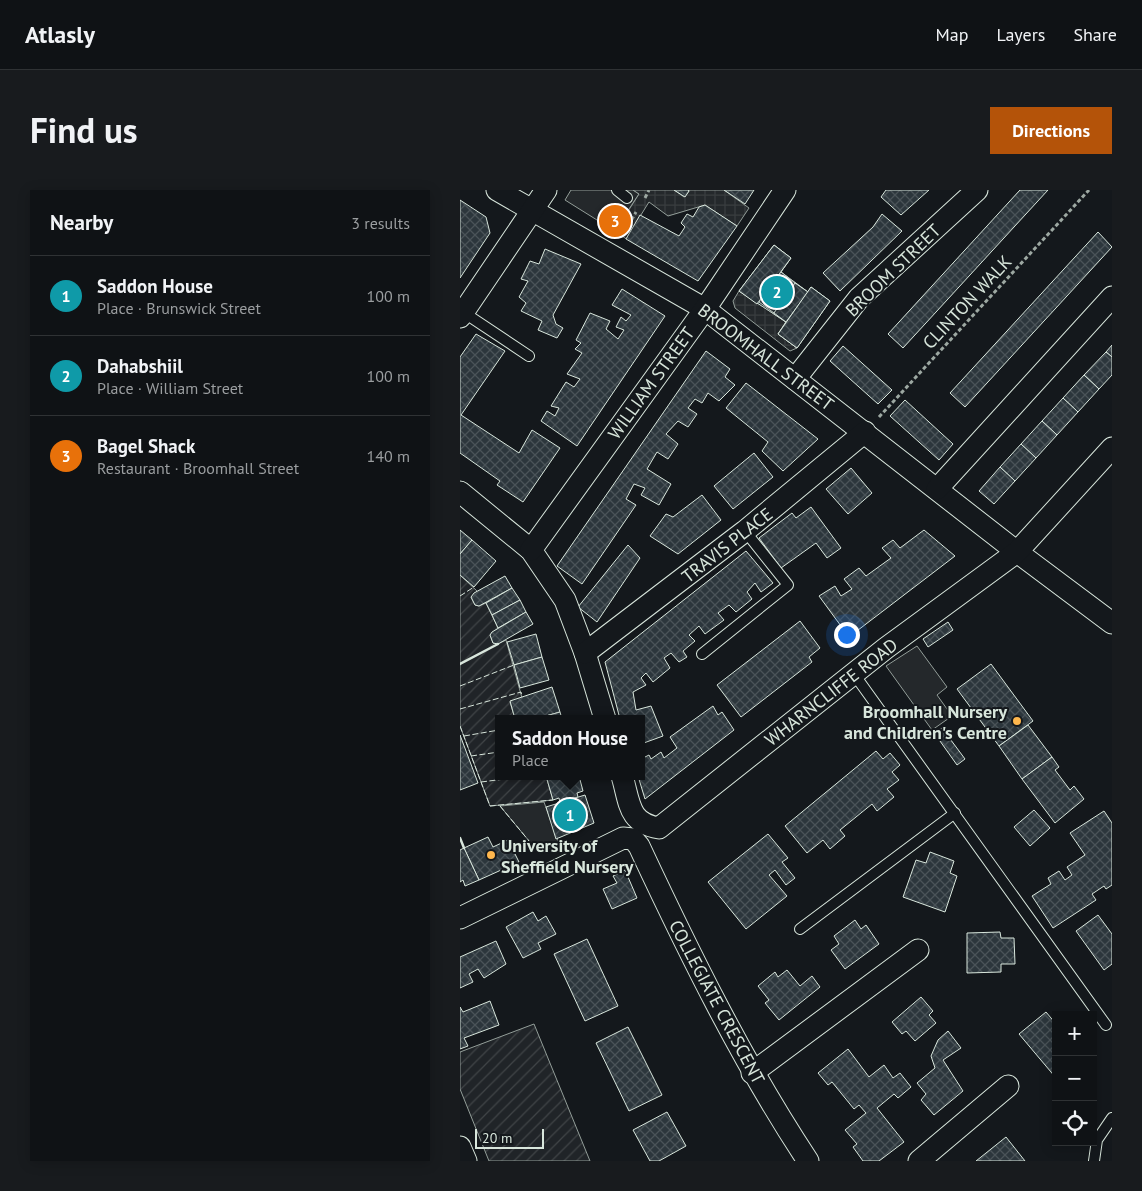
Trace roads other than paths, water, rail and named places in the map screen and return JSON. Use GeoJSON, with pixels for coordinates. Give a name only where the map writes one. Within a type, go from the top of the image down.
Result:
{"type":"FeatureCollection","features":[{"type":"Feature","properties":{"kind":"street","name":"BROOMHALL STREET"},"geometry":{"type":"LineString","coordinates":[[497,190],[612,254],[705,309],[1017,552],[1112,623]]}},
{"type":"Feature","properties":{"kind":"street"},"geometry":{"type":"LineString","coordinates":[[462,315],[546,190]]}},
{"type":"Feature","properties":{"kind":"street","name":"WILLIAM STREET"},"geometry":{"type":"LineString","coordinates":[[531,550],[705,309],[785,190]]}},
{"type":"Feature","properties":{"kind":"street","name":"BROOM STREET"},"geometry":{"type":"LineString","coordinates":[[795,379],[859,298],[976,190]]}},
{"type":"Feature","properties":{"kind":"street"},"geometry":{"type":"LineString","coordinates":[[937,489],[1112,297]]}},
{"type":"Feature","properties":{"kind":"street","name":"TRAVIS PLACE"},"geometry":{"type":"LineString","coordinates":[[585,653],[745,531],[865,432]]}},
{"type":"Feature","properties":{"kind":"street","name":"WHARNCLIFFE ROAD"},"geometry":{"type":"LineString","coordinates":[[460,918],[623,838],[639,832],[660,828],[854,674],[888,651],[1017,552],[1112,448]]}},
{"type":"Feature","properties":{"kind":"street"},"geometry":{"type":"LineString","coordinates":[[460,492],[531,550],[565,600],[585,653],[604,715]]}},
{"type":"Feature","properties":{"kind":"street","name":"COLLEGIATE CRESCENT"},"geometry":{"type":"LineString","coordinates":[[623,780],[639,832],[639,846],[659,888],[752,1073],[808,1161]]}},
{"type":"Feature","properties":{"kind":"street"},"geometry":{"type":"LineString","coordinates":[[752,1073],[918,950]]}},
{"type":"Feature","properties":{"kind":"street"},"geometry":{"type":"LineString","coordinates":[[918,1161],[1008,1086]]}},
{"type":"Feature","properties":{"kind":"street"},"geometry":{"type":"LineString","coordinates":[[460,1147],[466,1161]]}},
{"type":"Feature","properties":{"kind":"lane"},"geometry":{"type":"LineString","coordinates":[[617,190],[627,198]]}},
{"type":"Feature","properties":{"kind":"lane"},"geometry":{"type":"LineString","coordinates":[[462,315],[528,356]]}},
{"type":"Feature","properties":{"kind":"lane"},"geometry":{"type":"LineString","coordinates":[[702,654],[788,585],[745,531]]}},
{"type":"Feature","properties":{"kind":"lane"},"geometry":{"type":"LineString","coordinates":[[854,674],[955,812],[1106,1025]]}},
{"type":"Feature","properties":{"kind":"lane"},"geometry":{"type":"LineString","coordinates":[[800,929],[955,812]]}},
{"type":"Feature","properties":{"kind":"lane"},"geometry":{"type":"LineString","coordinates":[[1094,1161],[1097,1140],[1112,1118]]}},
{"type":"Feature","properties":{"kind":"place","name":"Bagel Shack"},"geometry":{"type":"Point","coordinates":[615,221]}},
{"type":"Feature","properties":{"kind":"place","name":"Dahabshiil"},"geometry":{"type":"Point","coordinates":[777,292]}},
{"type":"Feature","properties":{"kind":"place","name":"Broomhall Nursery and Children's Centre"},"geometry":{"type":"Point","coordinates":[1017,721]}},
{"type":"Feature","properties":{"kind":"place","name":"Saddon House"},"geometry":{"type":"Point","coordinates":[570,815]}},
{"type":"Feature","properties":{"kind":"place","name":"University of Sheffield Nursery"},"geometry":{"type":"Point","coordinates":[491,855]}}]}
